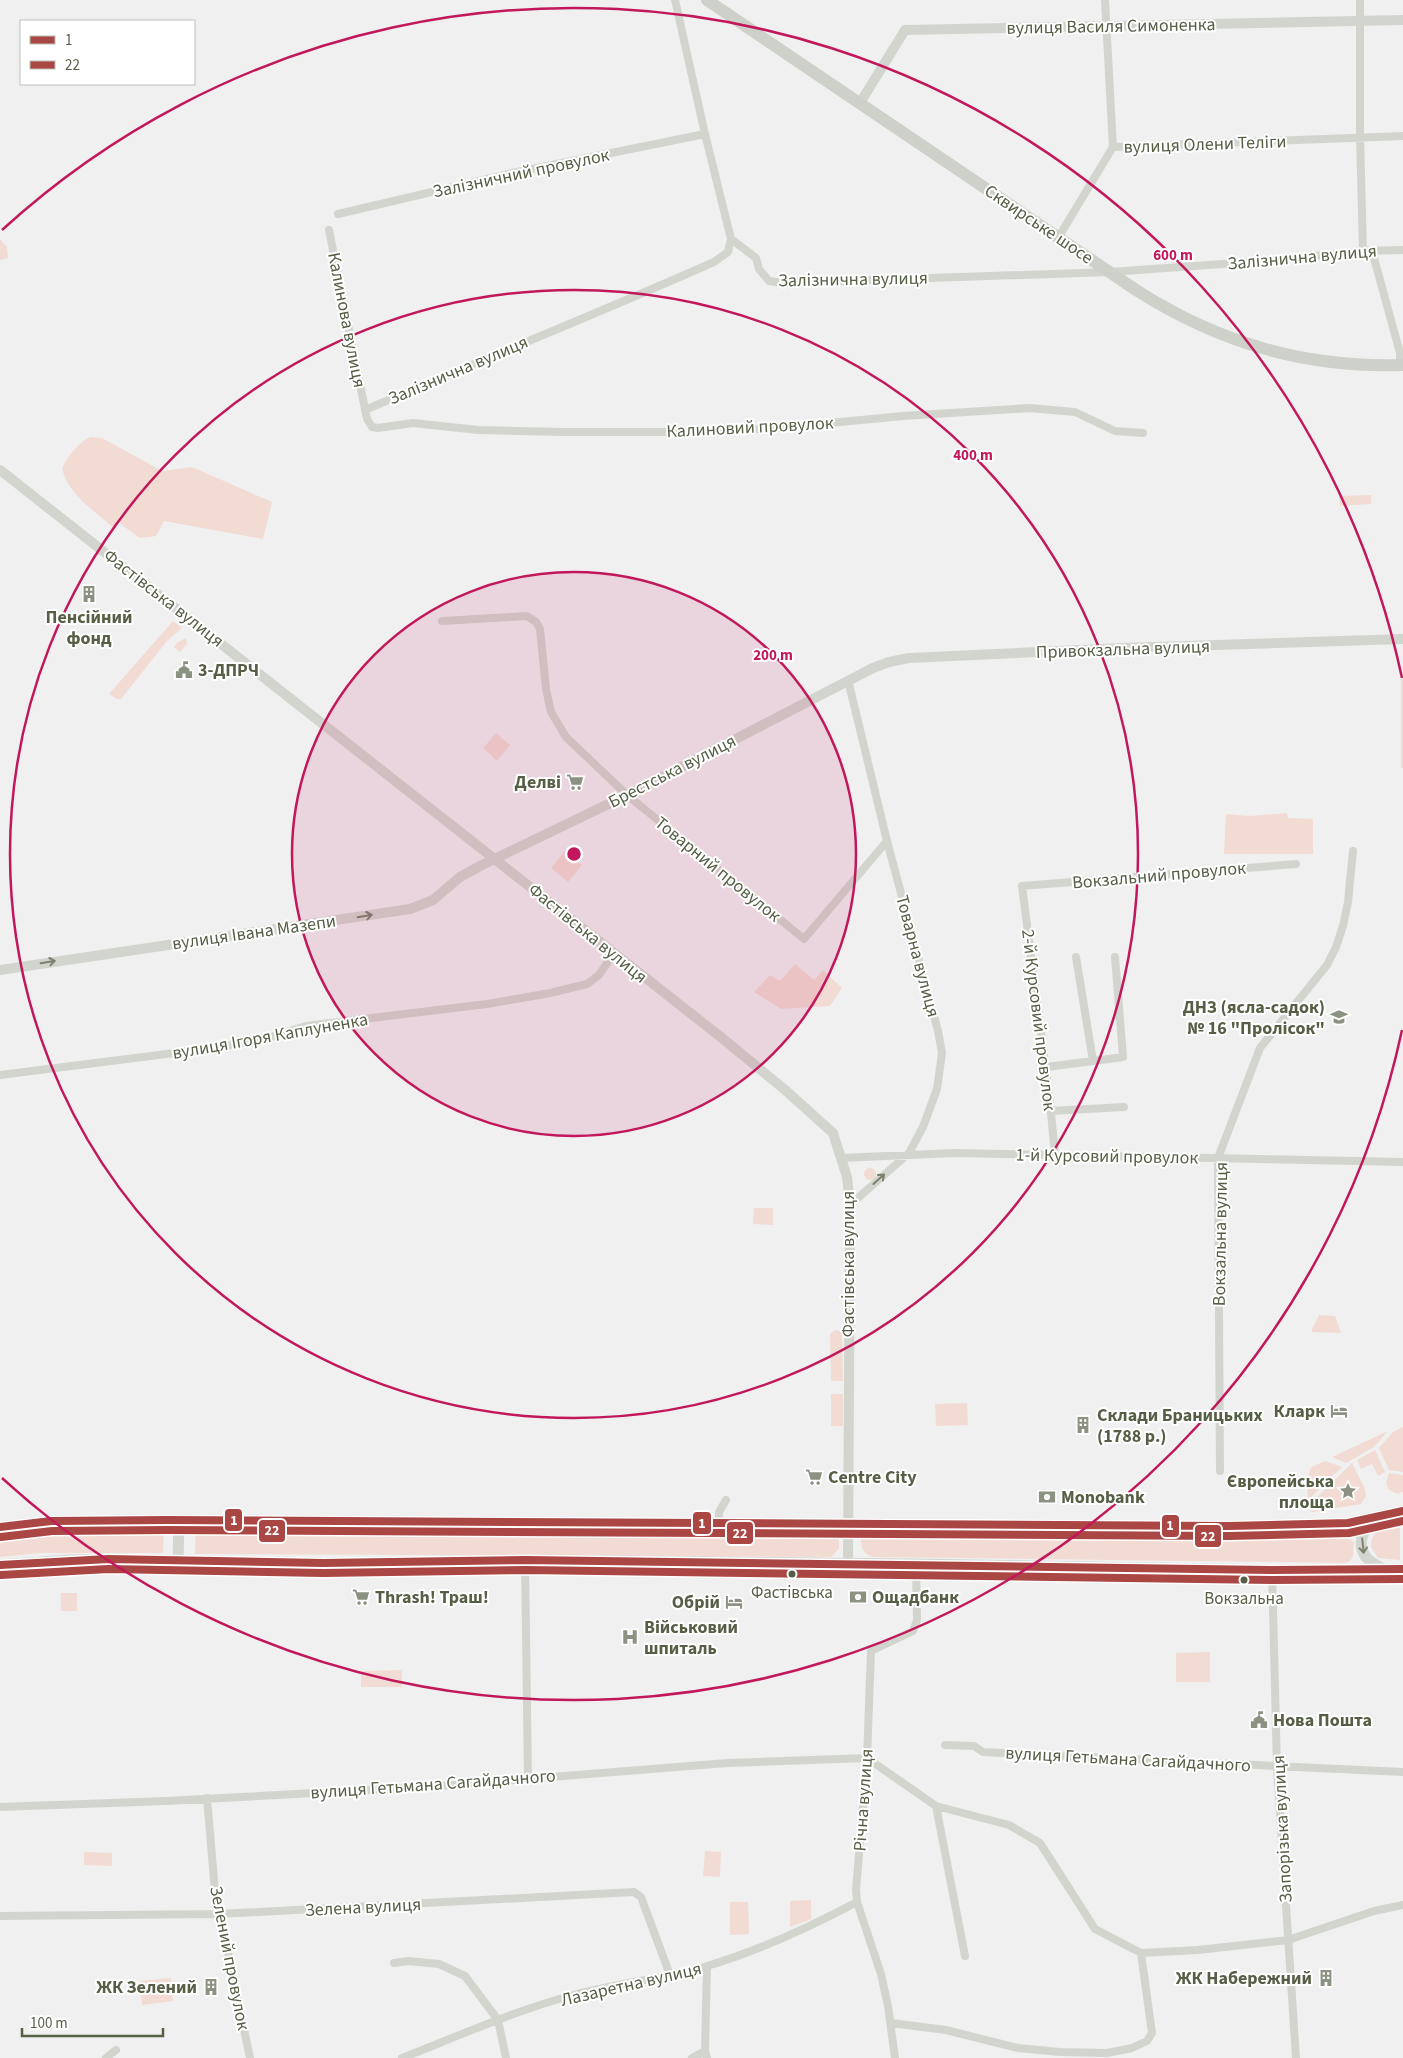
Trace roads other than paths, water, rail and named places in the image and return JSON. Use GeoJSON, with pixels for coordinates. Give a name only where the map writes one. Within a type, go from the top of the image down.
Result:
{"type":"FeatureCollection","features":[{"type":"Feature","properties":{"kind":"main road","name":"Сквирське шосе"},"geometry":{"type":"LineString","coordinates":[[707,0],[1152,301],[1185,319],[1238,342],[1288,355],[1352,365],[1401,365]]}},
{"type":"Feature","properties":{"kind":"main road"},"geometry":{"type":"LineString","coordinates":[[0,1527],[51,1522],[179,1520],[1229,1526],[1348,1523],[1403,1511]]}},
{"type":"Feature","properties":{"kind":"main road"},"geometry":{"type":"LineString","coordinates":[[1376,1518],[1367,1525],[1362,1533],[1361,1547],[1364,1557],[1370,1563],[1383,1569]]}},
{"type":"Feature","properties":{"kind":"main road"},"geometry":{"type":"LineString","coordinates":[[178,1561],[179,1520]]}},
{"type":"Feature","properties":{"kind":"main road"},"geometry":{"type":"LineString","coordinates":[[0,1565],[78,1560],[323,1562],[525,1560],[1272,1570],[1403,1569]]}},
{"type":"Feature","properties":{"kind":"street"},"geometry":{"type":"LineString","coordinates":[[675,0],[731,239]]}},
{"type":"Feature","properties":{"kind":"street"},"geometry":{"type":"LineString","coordinates":[[1105,0],[1113,147]]}},
{"type":"Feature","properties":{"kind":"street"},"geometry":{"type":"LineString","coordinates":[[1360,0],[1360,137],[1364,251],[1374,258],[1400,353],[1401,365]]}},
{"type":"Feature","properties":{"kind":"street","name":"вулиця Василя Симоненка"},"geometry":{"type":"LineString","coordinates":[[860,103],[906,30],[1403,20]]}},
{"type":"Feature","properties":{"kind":"street","name":"Залізничний провулок"},"geometry":{"type":"LineString","coordinates":[[338,214],[517,172],[705,134]]}},
{"type":"Feature","properties":{"kind":"street","name":"вулиця Олени Теліги"},"geometry":{"type":"LineString","coordinates":[[1058,238],[1113,147],[1403,136]]}},
{"type":"Feature","properties":{"kind":"street","name":"Калинова вулиця"},"geometry":{"type":"LineString","coordinates":[[329,230],[365,410]]}},
{"type":"Feature","properties":{"kind":"street","name":"Залізнична вулиця"},"geometry":{"type":"LineString","coordinates":[[365,410],[486,357],[600,312],[714,262],[728,252],[731,239],[756,258],[760,269],[769,281],[783,283],[1110,272],[1265,261],[1364,251],[1403,250]]}},
{"type":"Feature","properties":{"kind":"street","name":"Калиновий провулок"},"geometry":{"type":"LineString","coordinates":[[365,410],[367,420],[372,427],[378,428],[413,423],[478,430],[581,432],[767,429],[903,416],[1030,408],[1075,412],[1115,431],[1143,433]]}},
{"type":"Feature","properties":{"kind":"street","name":"Фастівська вулиця"},"geometry":{"type":"LineString","coordinates":[[0,470],[722,1038],[833,1133],[847,1177],[850,1205],[848,1563]]}},
{"type":"Feature","properties":{"kind":"street","name":"Товарний провулок"},"geometry":{"type":"LineString","coordinates":[[442,621],[527,616],[536,622],[540,629],[546,689],[552,712],[566,738],[627,795],[804,939],[887,841]]}},
{"type":"Feature","properties":{"kind":"street","name":"Привокзальна вулиця"},"geometry":{"type":"LineString","coordinates":[[848,680],[889,662],[909,658],[1403,638]]}},
{"type":"Feature","properties":{"kind":"street","name":"Брестська вулиця"},"geometry":{"type":"LineString","coordinates":[[495,859],[627,795],[848,680]]}},
{"type":"Feature","properties":{"kind":"street","name":"Товарна вулиця"},"geometry":{"type":"LineString","coordinates":[[848,680],[887,841],[938,1031],[942,1053],[937,1089],[923,1127],[909,1153],[850,1205]]}},
{"type":"Feature","properties":{"kind":"street","name":"Вокзальна вулиця"},"geometry":{"type":"LineString","coordinates":[[1220,1471],[1218,1158],[1260,1048],[1327,965],[1336,947],[1348,902],[1353,851]]}},
{"type":"Feature","properties":{"kind":"street","name":"вулиця Івана Мазепи"},"geometry":{"type":"LineString","coordinates":[[0,970],[410,909],[433,900],[460,877],[495,859]]}},
{"type":"Feature","properties":{"kind":"street","name":"Вокзальний провулок"},"geometry":{"type":"LineString","coordinates":[[1022,886],[1296,864]]}},
{"type":"Feature","properties":{"kind":"street","name":"2-й Курсовий провулок"},"geometry":{"type":"LineString","coordinates":[[1022,886],[1046,1067],[1055,1155]]}},
{"type":"Feature","properties":{"kind":"street","name":"вулиця Ігоря Каплуненка"},"geometry":{"type":"LineString","coordinates":[[0,1075],[222,1047],[270,1037],[306,1026],[487,1004],[550,993],[587,984],[599,975],[613,954]]}},
{"type":"Feature","properties":{"kind":"street"},"geometry":{"type":"LineString","coordinates":[[1046,1067],[1123,1057],[1115,957]]}},
{"type":"Feature","properties":{"kind":"street"},"geometry":{"type":"LineString","coordinates":[[1076,958],[1093,1061]]}},
{"type":"Feature","properties":{"kind":"street"},"geometry":{"type":"LineString","coordinates":[[1051,1111],[1124,1107]]}},
{"type":"Feature","properties":{"kind":"street","name":"1-й Курсовий провулок"},"geometry":{"type":"LineString","coordinates":[[841,1158],[909,1153],[1403,1162]]}},
{"type":"Feature","properties":{"kind":"street"},"geometry":{"type":"LineString","coordinates":[[719,1524],[719,1512],[726,1500]]}},
{"type":"Feature","properties":{"kind":"street"},"geometry":{"type":"LineString","coordinates":[[525,1560],[528,1779]]}},
{"type":"Feature","properties":{"kind":"street","name":"Річна вулиця"},"geometry":{"type":"LineString","coordinates":[[895,2058],[891,2023],[881,1974],[857,1902],[856,1890],[867,1758],[871,1651],[913,1631],[916,1620],[916,1564]]}},
{"type":"Feature","properties":{"kind":"street","name":"Запорізька вулиця"},"geometry":{"type":"LineString","coordinates":[[1272,1570],[1278,1767],[1296,2058]]}},
{"type":"Feature","properties":{"kind":"street","name":"вулиця Гетьмана Сагайдачного"},"geometry":{"type":"LineString","coordinates":[[945,1746],[974,1746],[983,1752],[1403,1772]]}},
{"type":"Feature","properties":{"kind":"street"},"geometry":{"type":"LineString","coordinates":[[867,1758],[936,1806],[1009,1825],[1040,1844],[1095,1929],[1141,1953],[1198,1950],[1288,1940],[1374,1911],[1403,1905]]}},
{"type":"Feature","properties":{"kind":"street","name":"вулиця Гетьмана Сагайдачного"},"geometry":{"type":"LineString","coordinates":[[0,1807],[166,1801],[426,1787],[727,1763],[867,1758]]}},
{"type":"Feature","properties":{"kind":"street","name":"Зелений провулок"},"geometry":{"type":"LineString","coordinates":[[207,1798],[216,1904],[222,1924],[250,2058]]}},
{"type":"Feature","properties":{"kind":"street"},"geometry":{"type":"LineString","coordinates":[[936,1806],[965,1956]]}},
{"type":"Feature","properties":{"kind":"street","name":"Зелена вулиця"},"geometry":{"type":"LineString","coordinates":[[0,1916],[219,1914],[634,1892],[641,1897],[670,1975]]}},
{"type":"Feature","properties":{"kind":"street","name":"Лазаретна вулиця"},"geometry":{"type":"LineString","coordinates":[[402,2058],[498,2020],[573,1996],[707,1966],[753,1950],[818,1922],[857,1902]]}},
{"type":"Feature","properties":{"kind":"street"},"geometry":{"type":"LineString","coordinates":[[891,2023],[946,2030],[1018,2048],[1060,2052],[1107,2053],[1132,2048],[1147,2042],[1152,2033],[1141,1953]]}},
{"type":"Feature","properties":{"kind":"street"},"geometry":{"type":"LineString","coordinates":[[394,1963],[408,1961],[439,1964],[465,1976],[498,2020],[506,2058]]}},
{"type":"Feature","properties":{"kind":"street"},"geometry":{"type":"LineString","coordinates":[[692,2058],[706,2054],[707,1966]]}},
{"type":"Feature","properties":{"kind":"street"},"geometry":{"type":"LineString","coordinates":[[106,2058],[116,2050]]}},
{"type":"Feature","properties":{"kind":"place","name":"Пенсійний фонд"},"geometry":{"type":"Point","coordinates":[89,594]}},
{"type":"Feature","properties":{"kind":"place","name":"3-ДПРЧ"},"geometry":{"type":"Point","coordinates":[184,670]}},
{"type":"Feature","properties":{"kind":"place","name":"Делві"},"geometry":{"type":"Point","coordinates":[575,782]}},
{"type":"Feature","properties":{"kind":"place","name":"ДНЗ (ясла-садок) № 16 \"Пролісок\""},"geometry":{"type":"Point","coordinates":[1339,1017]}},
{"type":"Feature","properties":{"kind":"place","name":"Кларк"},"geometry":{"type":"Point","coordinates":[1339,1411]}},
{"type":"Feature","properties":{"kind":"place","name":"Склади Браницьких (1788 р.)"},"geometry":{"type":"Point","coordinates":[1083,1425]}},
{"type":"Feature","properties":{"kind":"place","name":"Centre City"},"geometry":{"type":"Point","coordinates":[814,1477]}},
{"type":"Feature","properties":{"kind":"place","name":"Європейська площа"},"geometry":{"type":"Point","coordinates":[1348,1491]}},
{"type":"Feature","properties":{"kind":"place","name":"Monobank"},"geometry":{"type":"Point","coordinates":[1047,1497]}},
{"type":"Feature","properties":{"kind":"place","name":"Фастівська"},"geometry":{"type":"Point","coordinates":[792,1574]}},
{"type":"Feature","properties":{"kind":"place","name":"Вокзальна"},"geometry":{"type":"Point","coordinates":[1244,1580]}},
{"type":"Feature","properties":{"kind":"place","name":"Thrash! Траш!"},"geometry":{"type":"Point","coordinates":[361,1597]}},
{"type":"Feature","properties":{"kind":"place","name":"Ощадбанк"},"geometry":{"type":"Point","coordinates":[858,1597]}},
{"type":"Feature","properties":{"kind":"place","name":"Обрій"},"geometry":{"type":"Point","coordinates":[734,1602]}},
{"type":"Feature","properties":{"kind":"place","name":"Військовий шпиталь"},"geometry":{"type":"Point","coordinates":[630,1637]}},
{"type":"Feature","properties":{"kind":"place","name":"Нова Пошта"},"geometry":{"type":"Point","coordinates":[1259,1720]}},
{"type":"Feature","properties":{"kind":"place","name":"ЖК Набережний"},"geometry":{"type":"Point","coordinates":[1326,1978]}},
{"type":"Feature","properties":{"kind":"place","name":"ЖК Зелений"},"geometry":{"type":"Point","coordinates":[211,1987]}}]}
